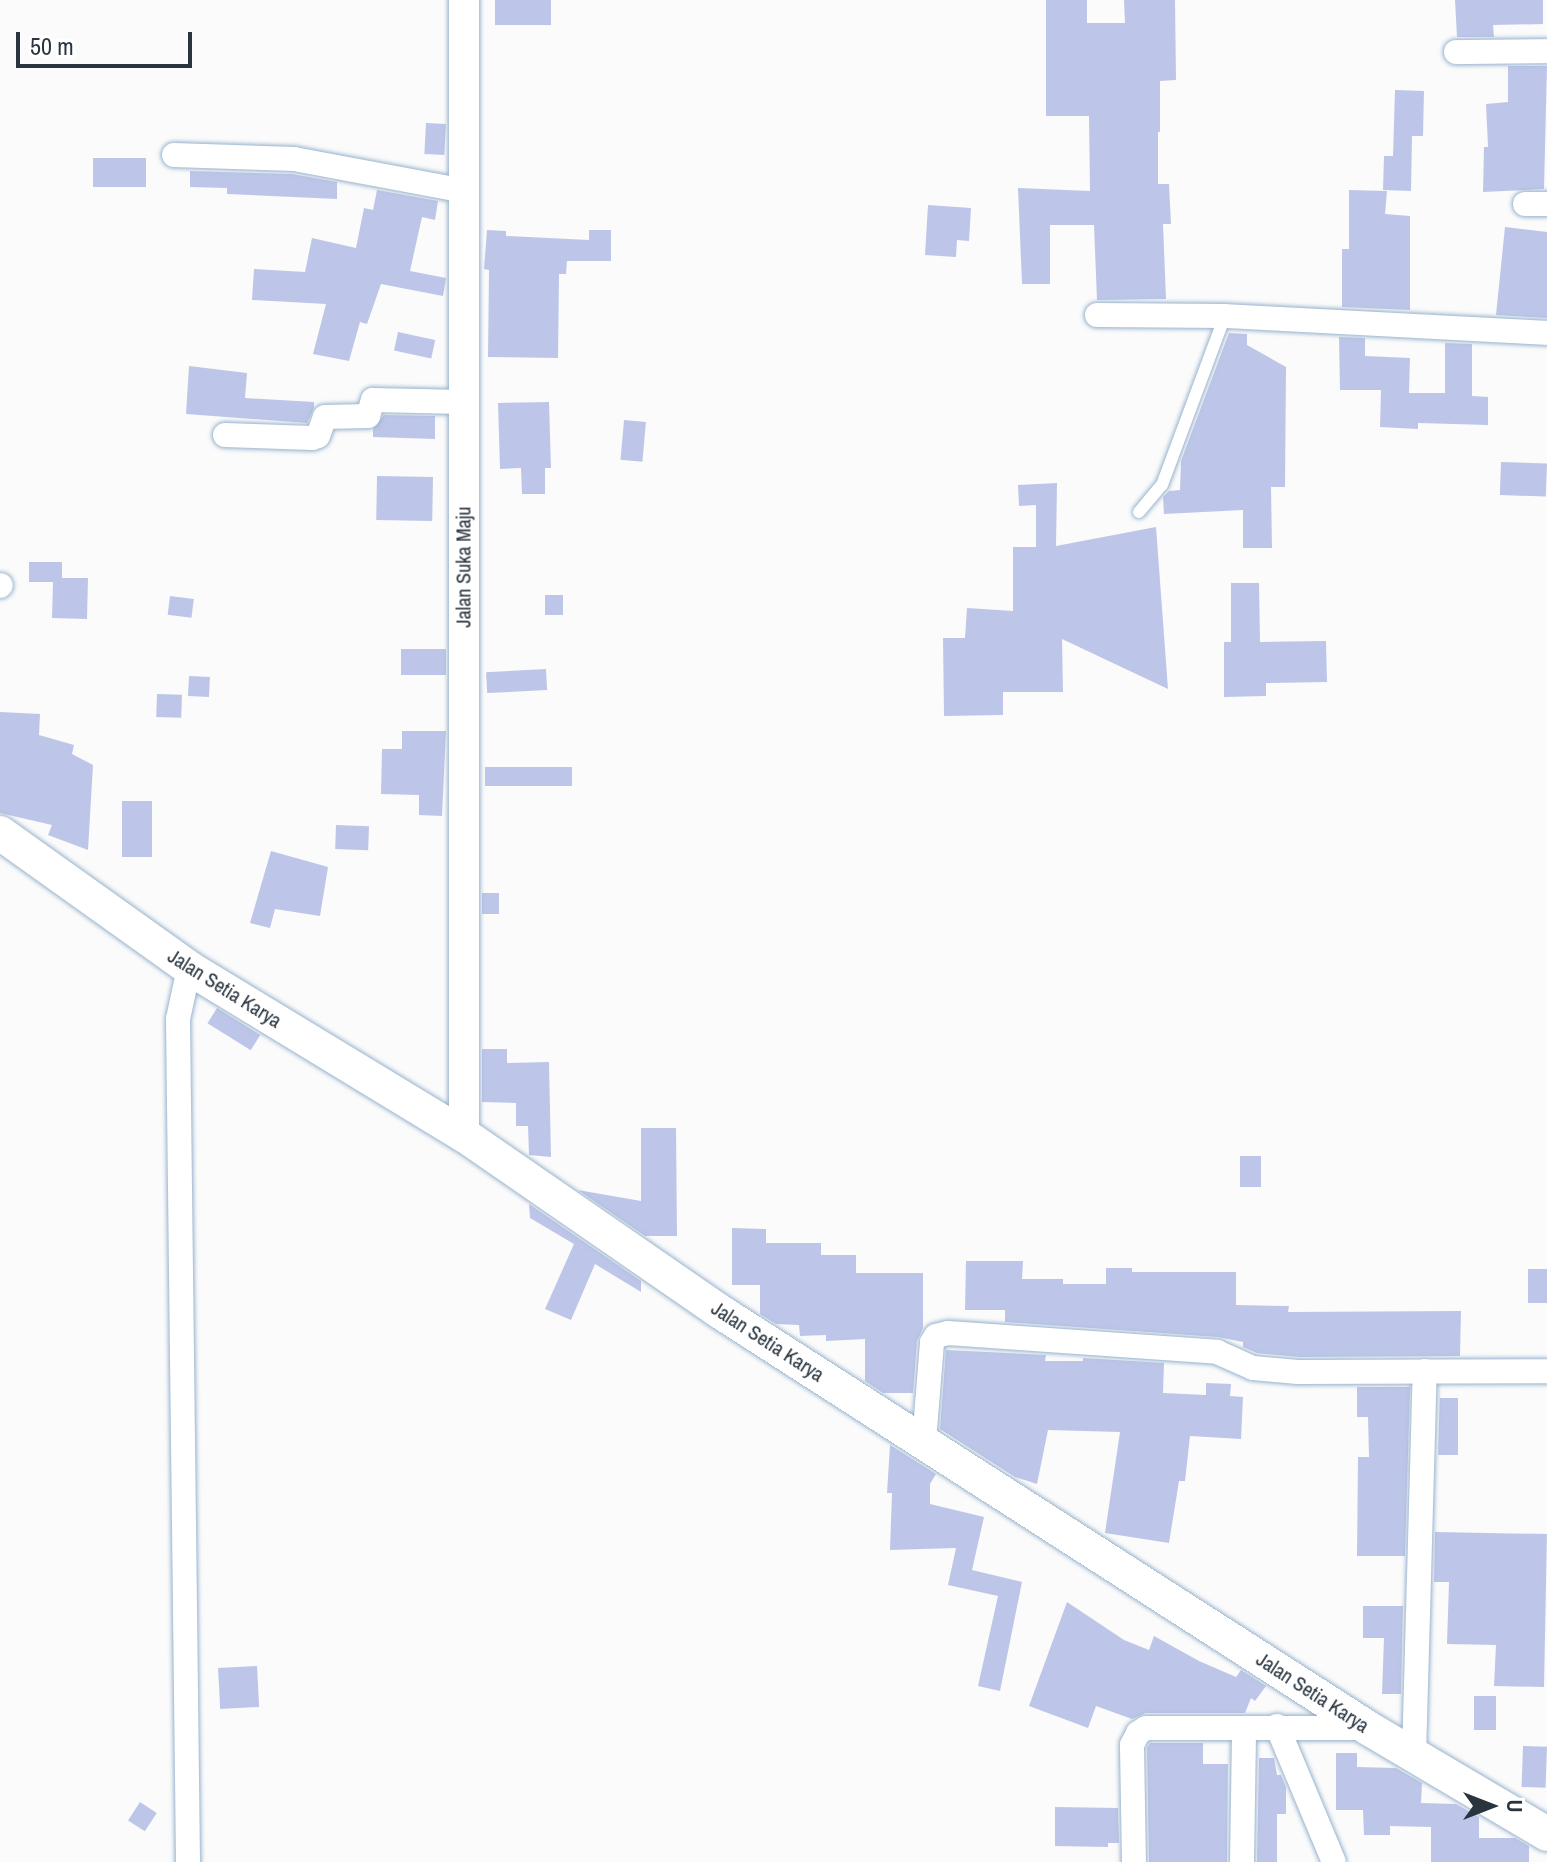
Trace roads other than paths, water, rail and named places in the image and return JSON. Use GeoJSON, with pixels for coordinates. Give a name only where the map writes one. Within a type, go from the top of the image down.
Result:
{"type":"FeatureCollection","features":[{"type":"Feature","properties":{"kind":"main road","name":"Jalan Setia Karya"},"geometry":{"type":"LineString","coordinates":[[0,833],[183,995],[464,1135],[719,1311],[1368,1728],[1547,1834]]}},
{"type":"Feature","properties":{"kind":"street","name":"Jalan Suka Maju"},"geometry":{"type":"LineString","coordinates":[[464,0],[464,1135]]}},
{"type":"Feature","properties":{"kind":"street"},"geometry":{"type":"LineString","coordinates":[[1456,52],[1547,51]]}},
{"type":"Feature","properties":{"kind":"street"},"geometry":{"type":"LineString","coordinates":[[174,155],[294,159],[465,191]]}},
{"type":"Feature","properties":{"kind":"street"},"geometry":{"type":"LineString","coordinates":[[1097,315],[1225,316],[1547,333]]}},
{"type":"Feature","properties":{"kind":"street"},"geometry":{"type":"LineString","coordinates":[[225,435],[312,438],[318,436],[325,417],[368,416],[373,400],[463,402]]}},
{"type":"Feature","properties":{"kind":"street"},"geometry":{"type":"LineString","coordinates":[[183,995],[188,1862]]}},
{"type":"Feature","properties":{"kind":"street"},"geometry":{"type":"LineString","coordinates":[[924,1442],[932,1342],[936,1336],[948,1333],[1217,1352],[1253,1368],[1547,1371]]}},
{"type":"Feature","properties":{"kind":"street"},"geometry":{"type":"LineString","coordinates":[[1414,1756],[1425,1371]]}},
{"type":"Feature","properties":{"kind":"street"},"geometry":{"type":"LineString","coordinates":[[1277,1726],[1334,1862]]}},
{"type":"Feature","properties":{"kind":"street"},"geometry":{"type":"LineString","coordinates":[[1134,1862],[1132,1745],[1138,1733],[1146,1728],[1368,1728]]}},
{"type":"Feature","properties":{"kind":"street"},"geometry":{"type":"LineString","coordinates":[[1242,1862],[1244,1730]]}},
{"type":"Feature","properties":{"kind":"lane"},"geometry":{"type":"LineString","coordinates":[[1139,512],[1162,485],[1225,316]]}}]}
